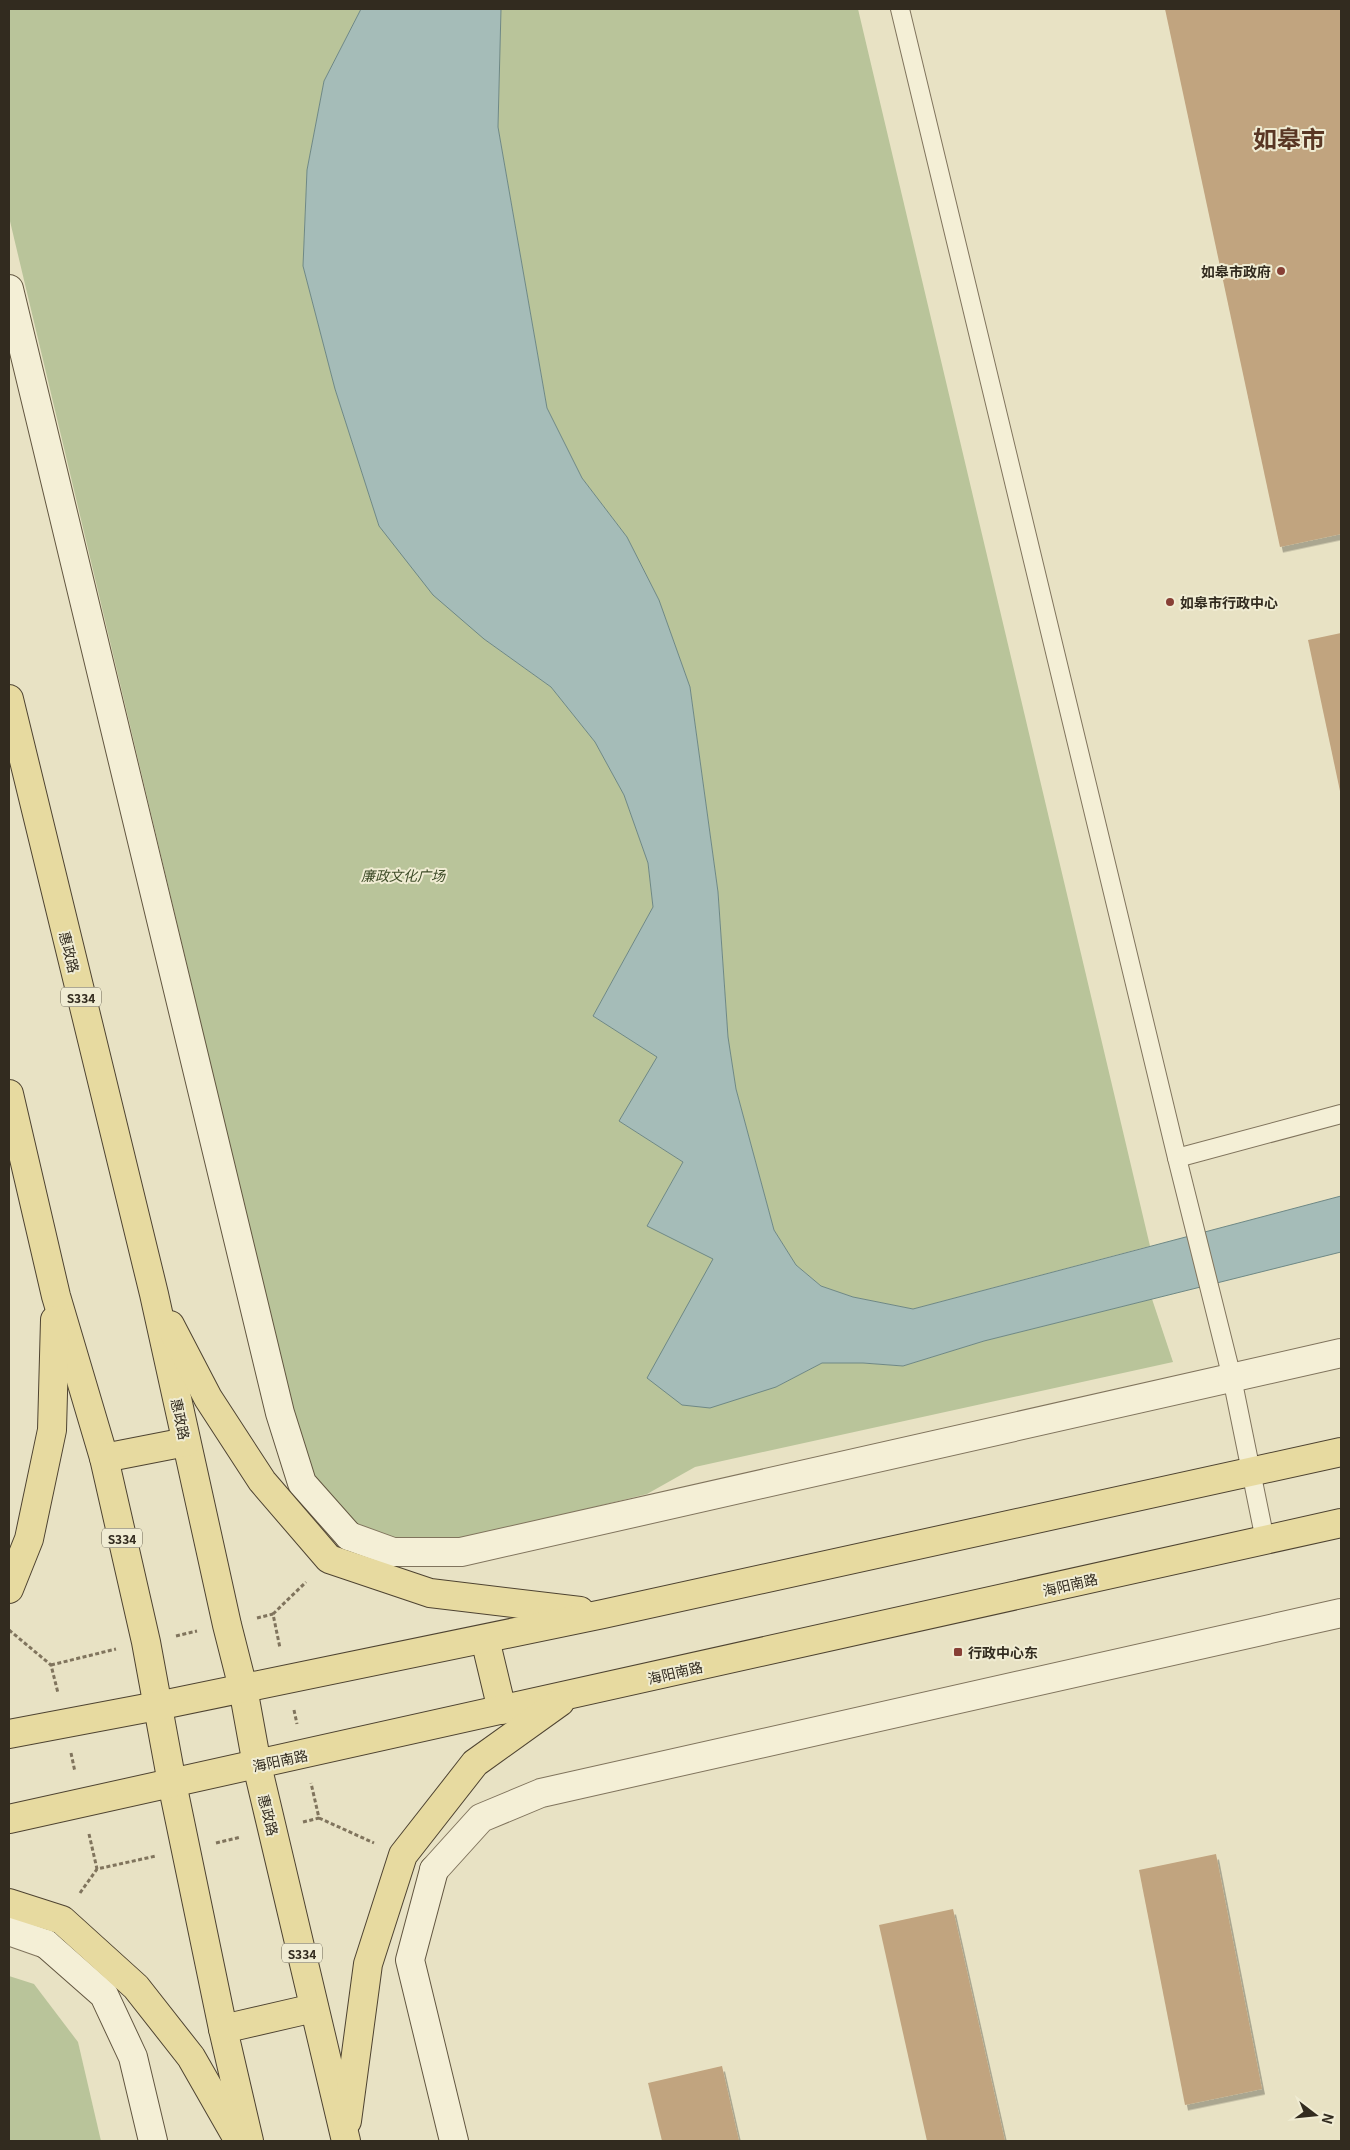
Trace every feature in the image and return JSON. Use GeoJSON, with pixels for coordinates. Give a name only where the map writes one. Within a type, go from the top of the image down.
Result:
{"type":"FeatureCollection","features":[{"type":"Feature","properties":{"kind":"main road","name":"惠政路"},"geometry":{"type":"LineString","coordinates":[[9,699],[154,1294],[243,1688],[257,1765],[346,2139]]}},
{"type":"Feature","properties":{"kind":"main road","name":"S334"},"geometry":{"type":"LineString","coordinates":[[9,1094],[56,1296],[104,1458],[146,1642],[172,1783],[223,2029],[249,2141]]}},
{"type":"Feature","properties":{"kind":"main road"},"geometry":{"type":"LineString","coordinates":[[154,1294],[208,1398],[262,1481],[329,1559],[430,1593],[604,1614]]}},
{"type":"Feature","properties":{"kind":"main road"},"geometry":{"type":"LineString","coordinates":[[9,1589],[28,1539],[52,1430],[56,1296]]}},
{"type":"Feature","properties":{"kind":"main road"},"geometry":{"type":"LineString","coordinates":[[104,1458],[186,1442]]}},
{"type":"Feature","properties":{"kind":"main road"},"geometry":{"type":"LineString","coordinates":[[9,1734],[158,1706],[604,1614],[1341,1452]]}},
{"type":"Feature","properties":{"kind":"main road","name":"海阳南路"},"geometry":{"type":"LineString","coordinates":[[9,1819],[1341,1523]]}},
{"type":"Feature","properties":{"kind":"main road"},"geometry":{"type":"LineString","coordinates":[[485,1639],[502,1710]]}},
{"type":"Feature","properties":{"kind":"main road"},"geometry":{"type":"LineString","coordinates":[[346,2139],[368,1964],[403,1855],[475,1763],[568,1695]]}},
{"type":"Feature","properties":{"kind":"main road"},"geometry":{"type":"LineString","coordinates":[[9,1902],[62,1920],[136,1987],[191,2058],[239,2141]]}},
{"type":"Feature","properties":{"kind":"main road"},"geometry":{"type":"LineString","coordinates":[[223,2029],[314,2008]]}},
{"type":"Feature","properties":{"kind":"street"},"geometry":{"type":"LineString","coordinates":[[9,289],[280,1413],[302,1483],[349,1536],[394,1552],[461,1552],[1341,1353]]}},
{"type":"Feature","properties":{"kind":"street"},"geometry":{"type":"LineString","coordinates":[[454,2141],[410,1960],[434,1870],[481,1818],[541,1792],[1341,1613]]}},
{"type":"Feature","properties":{"kind":"street"},"geometry":{"type":"LineString","coordinates":[[9,1931],[46,1944],[104,1995],[133,2057],[153,2141]]}},
{"type":"Feature","properties":{"kind":"lane"},"geometry":{"type":"LineString","coordinates":[[900,9],[1177,1158],[1232,1378],[1265,1540]]}},
{"type":"Feature","properties":{"kind":"lane"},"geometry":{"type":"LineString","coordinates":[[1177,1158],[1341,1114]]}},
{"type":"Feature","properties":{"kind":"path"},"geometry":{"type":"LineString","coordinates":[[9,1630],[51,1665]]}},
{"type":"Feature","properties":{"kind":"green space","name":"廉政文化广场"},"geometry":{"type":"Polygon","coordinates":[[[9,9],[361,9],[324,81],[307,170],[303,266],[335,389],[379,526],[484,639],[551,687],[595,742],[624,795],[648,863],[653,907],[593,1016],[658,1057],[619,1121],[683,1162],[647,1226],[713,1258],[776,1387],[822,1363],[863,1363],[903,1366],[984,1341],[1152,1299],[1173,1362],[695,1467],[647,1494],[428,1548],[399,1544],[349,1521],[318,1483],[301,1444],[9,217],[9,9]]]}},
{"type":"Feature","properties":{"kind":"green space"},"geometry":{"type":"Polygon","coordinates":[[[501,9],[858,9],[1150,1246],[913,1309],[853,1297],[821,1286],[796,1265],[774,1230],[736,1089],[728,1038],[718,892],[690,687],[659,600],[627,537],[582,478],[547,408],[498,127],[501,9]]]}},
{"type":"Feature","properties":{"kind":"green space"},"geometry":{"type":"Polygon","coordinates":[[[9,1976],[34,1984],[78,2042],[101,2141],[9,2141],[9,1976]]]}},
{"type":"Feature","properties":{"kind":"water"},"geometry":{"type":"Polygon","coordinates":[[[361,9],[501,9],[498,127],[547,408],[582,478],[627,537],[659,600],[690,687],[718,892],[728,1037],[736,1089],[774,1230],[796,1265],[821,1286],[853,1297],[913,1309],[1341,1196],[1341,1252],[984,1341],[903,1366],[863,1363],[822,1363],[776,1387],[710,1408],[682,1405],[647,1378],[713,1259],[647,1226],[683,1162],[619,1121],[657,1057],[593,1016],[653,907],[648,863],[624,795],[595,742],[551,687],[484,639],[433,595],[379,526],[335,389],[303,266],[307,170],[324,81],[361,9]]]}},
{"type":"Feature","properties":{"kind":"building","name":"如皋市政府"},"geometry":{"type":"Polygon","coordinates":[[[1165,9],[1341,9],[1341,534],[1280,547],[1165,9]]]}},
{"type":"Feature","properties":{"kind":"building"},"geometry":{"type":"Polygon","coordinates":[[[1341,633],[1341,791],[1340,791],[1308,640],[1341,633]]]}},
{"type":"Feature","properties":{"kind":"building"},"geometry":{"type":"Polygon","coordinates":[[[1216,1854],[1262,2089],[1185,2105],[1139,1870],[1216,1854]]]}},
{"type":"Feature","properties":{"kind":"building"},"geometry":{"type":"Polygon","coordinates":[[[953,1909],[1005,2141],[927,2141],[879,1925],[953,1909]]]}},
{"type":"Feature","properties":{"kind":"building"},"geometry":{"type":"Polygon","coordinates":[[[722,2066],[739,2141],[662,2141],[648,2083],[722,2066]]]}},
{"type":"Feature","properties":{"kind":"place","name":"如皋市政府"},"geometry":{"type":"Point","coordinates":[1281,271]}},
{"type":"Feature","properties":{"kind":"place","name":"如皋市行政中心"},"geometry":{"type":"Point","coordinates":[1170,602]}},
{"type":"Feature","properties":{"kind":"place","name":"行政中心东"},"geometry":{"type":"Point","coordinates":[958,1652]}},
{"type":"Feature","properties":{"kind":"district","name":"如皋市"},"geometry":{"type":"Point","coordinates":[1289,137]}}]}
